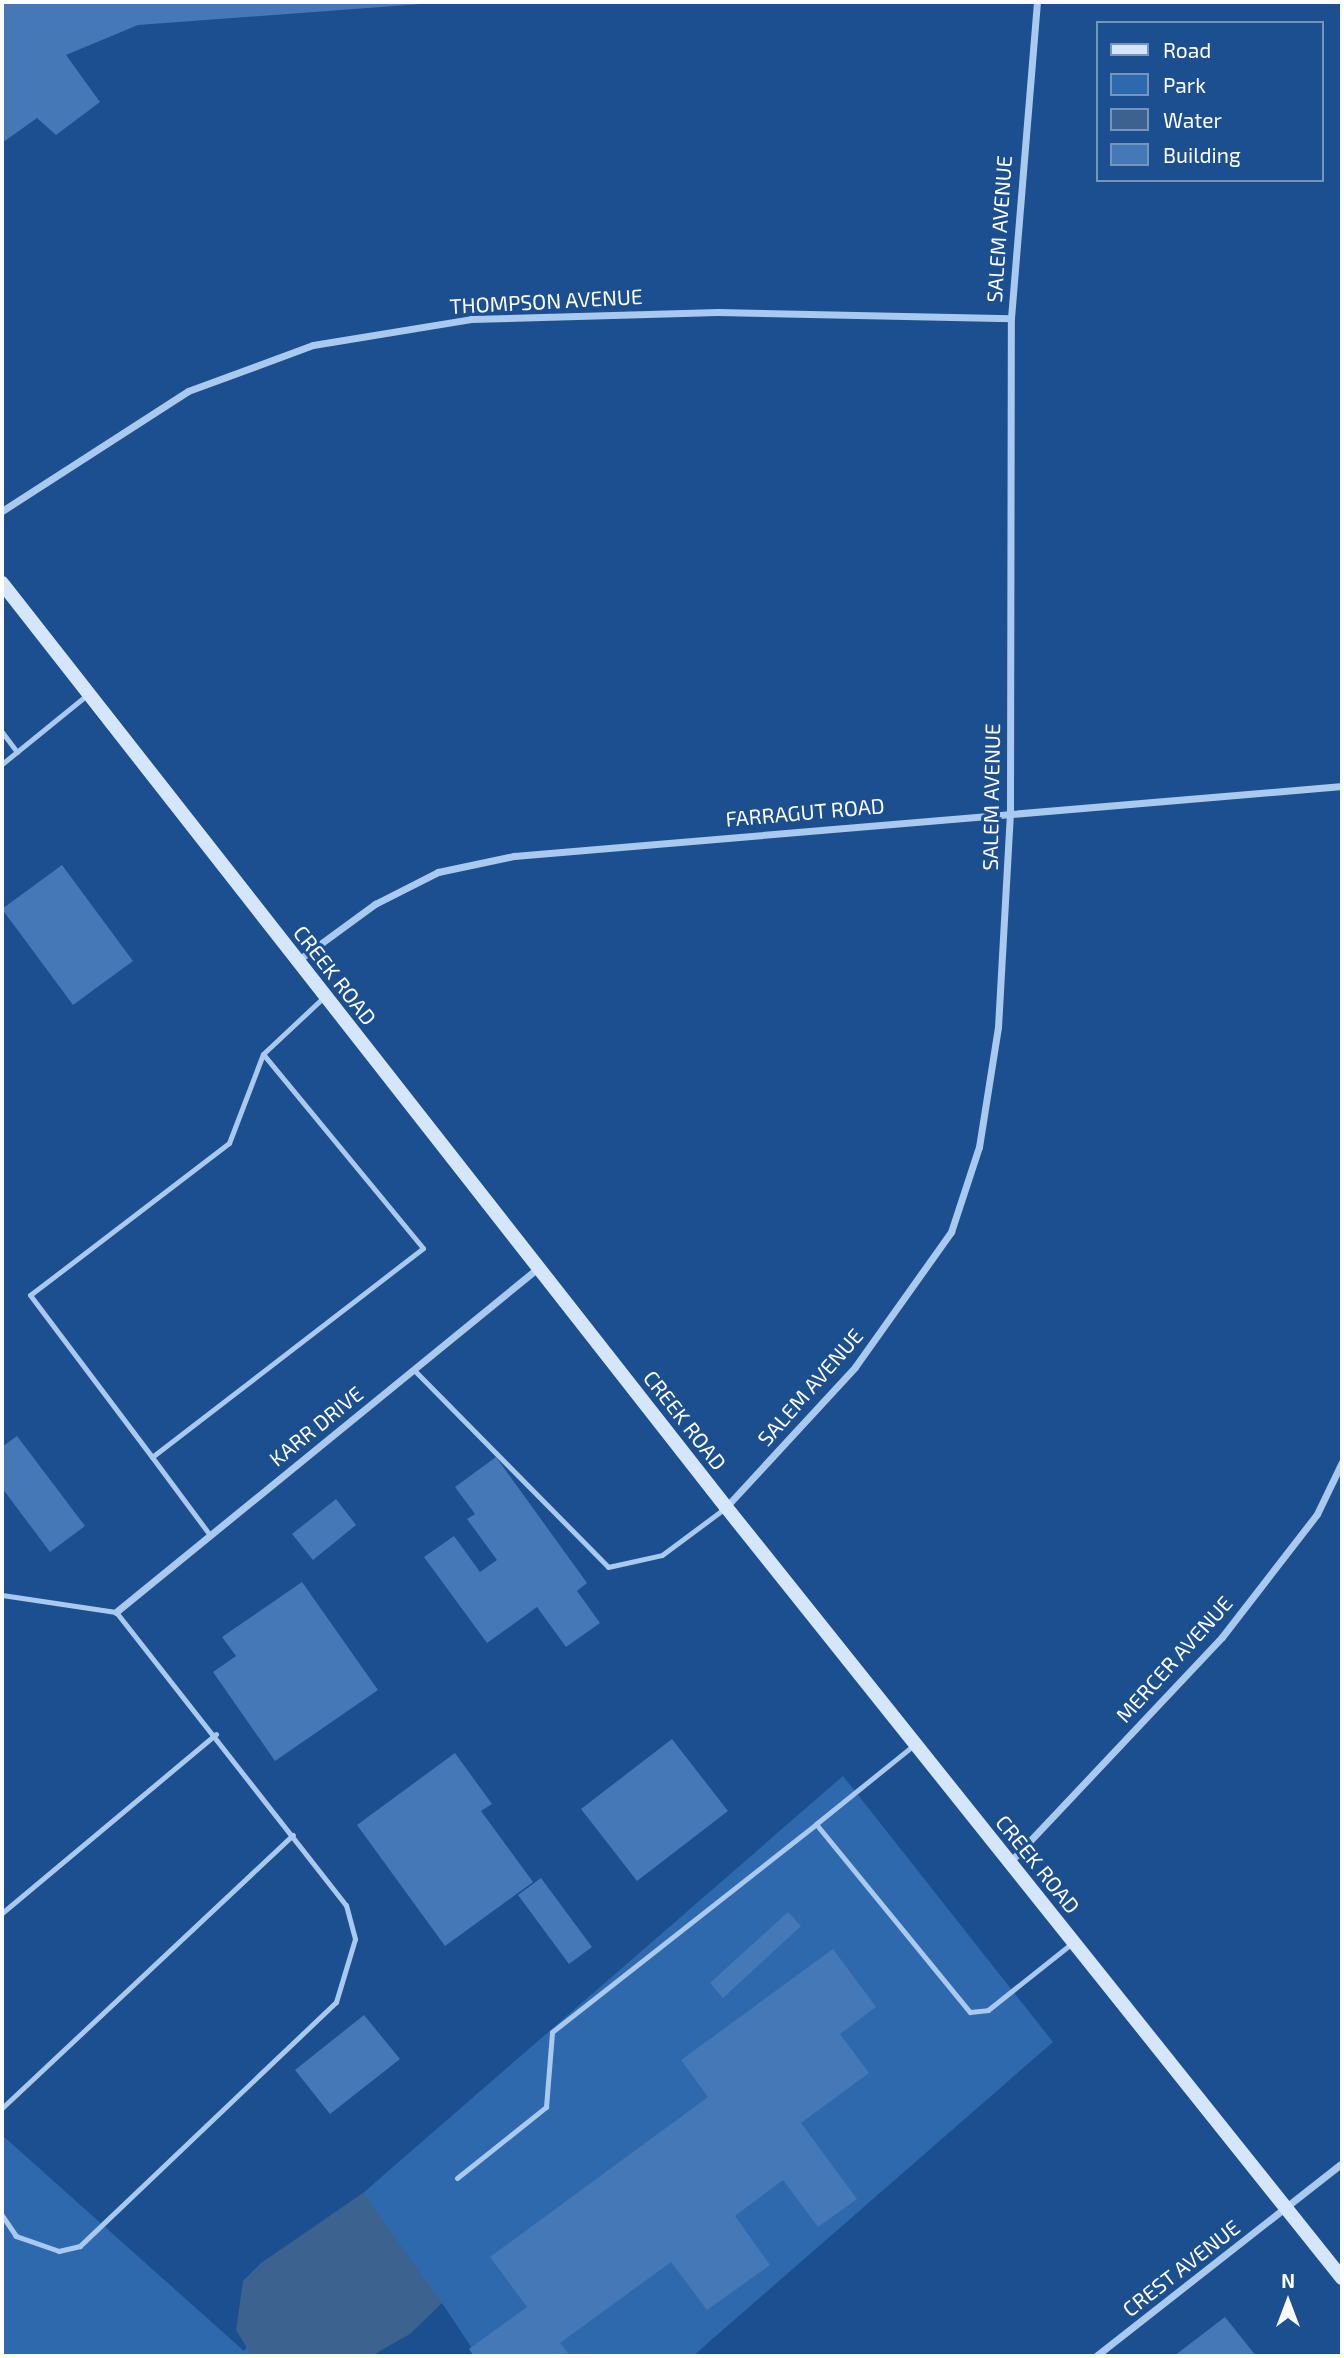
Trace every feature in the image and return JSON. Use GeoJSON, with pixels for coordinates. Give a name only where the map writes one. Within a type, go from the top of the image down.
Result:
{"type":"FeatureCollection","features":[{"type":"Feature","properties":{"kind":"street","name":"SALEM AVENUE"},"geometry":{"type":"LineString","coordinates":[[726,1507],[855,1367],[951,1232],[979,1147],[998,1027],[1010,811],[1011,318],[1037,2]]}},
{"type":"Feature","properties":{"kind":"street","name":"THOMPSON AVENUE"},"geometry":{"type":"LineString","coordinates":[[2,511],[188,391],[313,345],[471,319],[719,312],[1011,318]]}},
{"type":"Feature","properties":{"kind":"street","name":"CREEK ROAD"},"geometry":{"type":"LineString","coordinates":[[2,583],[726,1507],[1342,2277]]}},
{"type":"Feature","properties":{"kind":"street","name":"FARRAGUT ROAD"},"geometry":{"type":"LineString","coordinates":[[297,961],[375,904],[438,873],[514,856],[1010,811],[1342,786]]}},
{"type":"Feature","properties":{"kind":"street","name":"KARR DRIVE"},"geometry":{"type":"LineString","coordinates":[[116,1612],[538,1268]]}},
{"type":"Feature","properties":{"kind":"street","name":"MERCER AVENUE"},"geometry":{"type":"LineString","coordinates":[[1010,1862],[1222,1637],[1317,1514],[1342,1462]]}},
{"type":"Feature","properties":{"kind":"street","name":"CREST AVENUE"},"geometry":{"type":"LineString","coordinates":[[1096,2356],[1342,2163]]}},
{"type":"Feature","properties":{"kind":"lane"},"geometry":{"type":"LineString","coordinates":[[2,764],[88,694]]}},
{"type":"Feature","properties":{"kind":"lane"},"geometry":{"type":"LineString","coordinates":[[2,732],[17,752]]}},
{"type":"Feature","properties":{"kind":"lane"},"geometry":{"type":"LineString","coordinates":[[210,1535],[30,1295],[229,1143],[263,1054],[325,996]]}},
{"type":"Feature","properties":{"kind":"lane"},"geometry":{"type":"LineString","coordinates":[[152,1457],[423,1248],[263,1054]]}},
{"type":"Feature","properties":{"kind":"lane"},"geometry":{"type":"LineString","coordinates":[[414,1370],[608,1567],[662,1555],[726,1507]]}},
{"type":"Feature","properties":{"kind":"lane"},"geometry":{"type":"LineString","coordinates":[[2,1595],[116,1612],[216,1734],[346,1905],[355,1938],[336,2002],[80,2246],[59,2251],[16,2236],[2,2215]]}},
{"type":"Feature","properties":{"kind":"lane"},"geometry":{"type":"LineString","coordinates":[[2,1913],[216,1734]]}},
{"type":"Feature","properties":{"kind":"lane"},"geometry":{"type":"LineString","coordinates":[[457,2178],[546,2107],[552,2032],[915,1744]]}},
{"type":"Feature","properties":{"kind":"lane"},"geometry":{"type":"LineString","coordinates":[[816,1824],[970,2012],[988,2010],[1074,1942]]}},
{"type":"Feature","properties":{"kind":"lane"},"geometry":{"type":"LineString","coordinates":[[2,2108],[293,1835]]}},
{"type":"Feature","properties":{"kind":"green space"},"geometry":{"type":"Polygon","coordinates":[[[843,1776],[1053,2042],[693,2356],[477,2356],[442,2303],[371,2356],[2,2356],[2,2135],[244,2351],[363,2193],[843,1776]]]}},
{"type":"Feature","properties":{"kind":"water"},"geometry":{"type":"Polygon","coordinates":[[[363,2193],[442,2303],[410,2334],[371,2356],[252,2356],[236,2330],[243,2281],[261,2263],[363,2193]]]}},
{"type":"Feature","properties":{"kind":"building"},"geometry":{"type":"Polygon","coordinates":[[[2,2],[421,4],[138,25],[66,55],[100,102],[56,135],[37,118],[2,143],[2,2]]]}},
{"type":"Feature","properties":{"kind":"building"},"geometry":{"type":"Polygon","coordinates":[[[62,865],[133,961],[73,1005],[2,909],[62,865]]]}},
{"type":"Feature","properties":{"kind":"building"},"geometry":{"type":"Polygon","coordinates":[[[17,1436],[85,1526],[50,1552],[2,1488],[2,1447],[17,1436]]]}},
{"type":"Feature","properties":{"kind":"building"},"geometry":{"type":"Polygon","coordinates":[[[496,1457],[587,1583],[577,1591],[600,1623],[566,1647],[537,1607],[487,1643],[424,1557],[454,1536],[480,1572],[497,1560],[467,1519],[475,1514],[455,1487],[496,1457]]]}},
{"type":"Feature","properties":{"kind":"building"},"geometry":{"type":"Polygon","coordinates":[[[336,1499],[356,1525],[313,1560],[292,1534],[336,1499]]]}},
{"type":"Feature","properties":{"kind":"building"},"geometry":{"type":"Polygon","coordinates":[[[302,1582],[378,1690],[275,1761],[213,1672],[236,1656],[222,1637],[302,1582]]]}},
{"type":"Feature","properties":{"kind":"building"},"geometry":{"type":"Polygon","coordinates":[[[672,1739],[728,1811],[637,1881],[581,1809],[672,1739]]]}},
{"type":"Feature","properties":{"kind":"building"},"geometry":{"type":"Polygon","coordinates":[[[455,1753],[492,1804],[481,1811],[533,1882],[445,1946],[357,1825],[455,1753]]]}},
{"type":"Feature","properties":{"kind":"building"},"geometry":{"type":"Polygon","coordinates":[[[541,1878],[592,1947],[569,1964],[518,1895],[541,1878]]]}},
{"type":"Feature","properties":{"kind":"building"},"geometry":{"type":"Polygon","coordinates":[[[788,1912],[801,1926],[723,1998],[710,1983],[788,1912]]]}},
{"type":"Feature","properties":{"kind":"building"},"geometry":{"type":"Polygon","coordinates":[[[833,1949],[876,2007],[840,2034],[869,2073],[801,2123],[857,2199],[818,2227],[783,2180],[735,2216],[770,2265],[707,2310],[671,2262],[560,2343],[570,2356],[474,2356],[469,2349],[527,2307],[490,2257],[708,2097],[681,2060],[833,1949]]]}},
{"type":"Feature","properties":{"kind":"building"},"geometry":{"type":"Polygon","coordinates":[[[364,2015],[400,2059],[330,2114],[295,2070],[364,2015]]]}},
{"type":"Feature","properties":{"kind":"building"},"geometry":{"type":"Polygon","coordinates":[[[1225,2317],[1256,2356],[1174,2356],[1225,2317]]]}}]}
